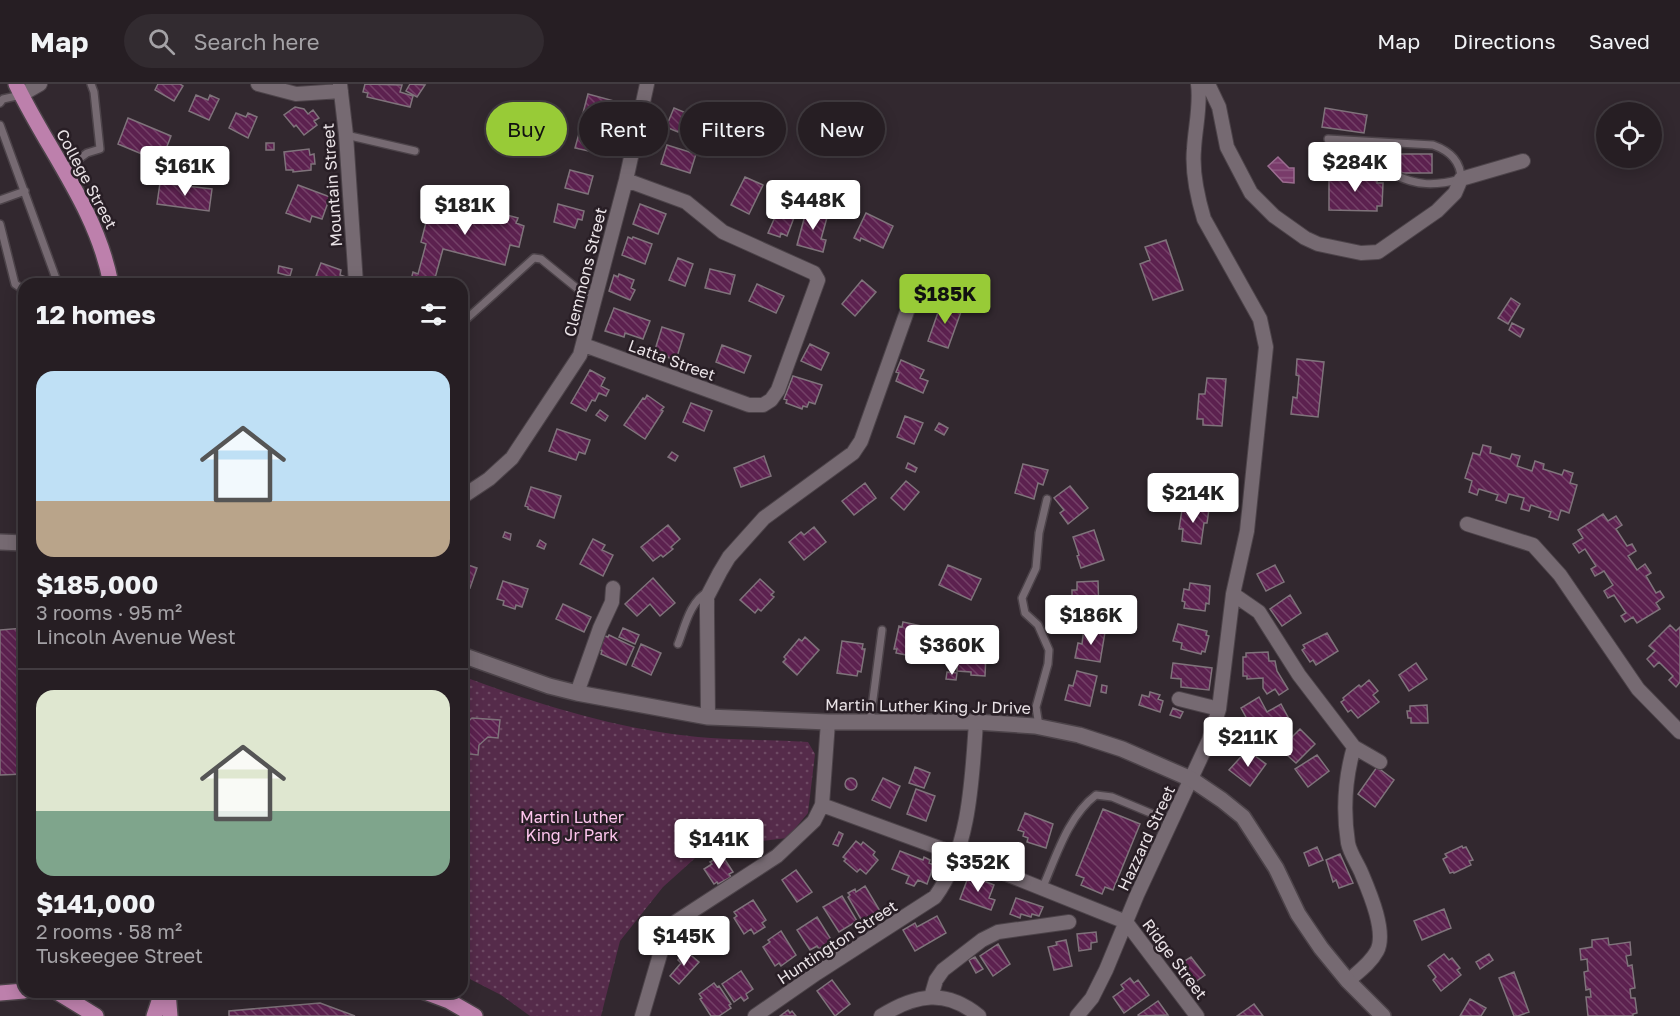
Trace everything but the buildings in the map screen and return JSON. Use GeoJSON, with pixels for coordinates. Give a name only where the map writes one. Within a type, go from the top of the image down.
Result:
{"type":"FeatureCollection","features":[{"type":"Feature","properties":{"kind":"main road","name":"College Street"},"geometry":{"type":"LineString","coordinates":[[19,90],[87,211],[98,235],[109,278]]}},
{"type":"Feature","properties":{"kind":"main road"},"geometry":{"type":"LineString","coordinates":[[0,542],[18,543]]}},
{"type":"Feature","properties":{"kind":"main road","name":"Martin Luther King Jr Drive"},"geometry":{"type":"LineString","coordinates":[[468,657],[577,693],[708,717],[828,722],[976,722],[1039,726],[1079,735],[1122,749],[1191,779],[1243,817],[1276,868],[1298,914],[1321,948],[1348,981],[1383,1016]]}},
{"type":"Feature","properties":{"kind":"main road"},"geometry":{"type":"LineString","coordinates":[[0,993],[18,992]]}},
{"type":"Feature","properties":{"kind":"main road"},"geometry":{"type":"LineString","coordinates":[[67,998],[96,1016]]}},
{"type":"Feature","properties":{"kind":"main road"},"geometry":{"type":"LineString","coordinates":[[154,1016],[160,998]]}},
{"type":"Feature","properties":{"kind":"main road"},"geometry":{"type":"LineString","coordinates":[[168,998],[170,1016]]}},
{"type":"Feature","properties":{"kind":"main road"},"geometry":{"type":"LineString","coordinates":[[441,998],[475,1016]]}},
{"type":"Feature","properties":{"kind":"street"},"geometry":{"type":"LineString","coordinates":[[19,90],[40,84]]}},
{"type":"Feature","properties":{"kind":"street"},"geometry":{"type":"LineString","coordinates":[[258,84],[296,94],[341,87]]}},
{"type":"Feature","properties":{"kind":"street","name":"Clemmons Street"},"geometry":{"type":"LineString","coordinates":[[468,493],[489,479],[512,458],[580,355],[626,180],[647,84]]}},
{"type":"Feature","properties":{"kind":"street","name":"Hazzard Street"},"geometry":{"type":"LineString","coordinates":[[1077,1016],[1092,998],[1106,970],[1209,740],[1219,709],[1233,594],[1247,531],[1266,347],[1260,318],[1204,219],[1199,204],[1193,153],[1198,84]]}},
{"type":"Feature","properties":{"kind":"street"},"geometry":{"type":"LineString","coordinates":[[1208,84],[1219,107],[1227,147],[1251,193],[1274,216],[1305,238],[1318,244],[1361,252],[1378,252],[1437,211],[1455,193],[1461,179],[1523,161]]}},
{"type":"Feature","properties":{"kind":"street","name":"Mountain Street"},"geometry":{"type":"LineString","coordinates":[[341,87],[356,278]]}},
{"type":"Feature","properties":{"kind":"street","name":"Latta Street"},"geometry":{"type":"LineString","coordinates":[[584,345],[749,405],[763,405],[771,400],[778,390],[818,280],[814,273],[723,232],[686,202],[626,180]]}},
{"type":"Feature","properties":{"kind":"street"},"geometry":{"type":"LineString","coordinates":[[708,717],[707,614],[710,591],[729,557],[764,518],[853,453],[861,441],[915,289]]}},
{"type":"Feature","properties":{"kind":"street"},"geometry":{"type":"LineString","coordinates":[[1467,524],[1533,545],[1560,575],[1638,689],[1680,732]]}},
{"type":"Feature","properties":{"kind":"street"},"geometry":{"type":"LineString","coordinates":[[577,693],[600,628],[612,602],[613,588]]}},
{"type":"Feature","properties":{"kind":"street"},"geometry":{"type":"LineString","coordinates":[[1233,594],[1259,612],[1306,684],[1354,747],[1380,762]]}},
{"type":"Feature","properties":{"kind":"street"},"geometry":{"type":"LineString","coordinates":[[1179,699],[1219,709]]}},
{"type":"Feature","properties":{"kind":"street"},"geometry":{"type":"LineString","coordinates":[[642,1016],[666,934],[677,921],[777,856],[814,821],[822,805],[828,722]]}},
{"type":"Feature","properties":{"kind":"street","name":"Huntington Street"},"geometry":{"type":"LineString","coordinates":[[755,1016],[935,897],[956,854],[964,827],[972,774],[976,722]]}},
{"type":"Feature","properties":{"kind":"street"},"geometry":{"type":"LineString","coordinates":[[1348,981],[1369,962],[1378,950],[1379,931],[1365,880],[1348,845],[1345,799],[1347,772],[1354,747]]}},
{"type":"Feature","properties":{"kind":"street"},"geometry":{"type":"LineString","coordinates":[[822,805],[956,854],[1126,922]]}},
{"type":"Feature","properties":{"kind":"street"},"geometry":{"type":"LineString","coordinates":[[931,997],[936,980],[943,970],[982,940],[998,932],[1069,922]]}},
{"type":"Feature","properties":{"kind":"street","name":"Ridge Street"},"geometry":{"type":"LineString","coordinates":[[1126,922],[1197,1016]]}},
{"type":"Feature","properties":{"kind":"street"},"geometry":{"type":"LineString","coordinates":[[881,1016],[898,1005],[931,997],[946,998],[966,1006],[979,1016]]}},
{"type":"Feature","properties":{"kind":"lane"},"geometry":{"type":"LineString","coordinates":[[64,170],[87,153],[100,149],[94,92],[91,84]]}},
{"type":"Feature","properties":{"kind":"lane"},"geometry":{"type":"LineString","coordinates":[[0,103],[19,90]]}},
{"type":"Feature","properties":{"kind":"lane"},"geometry":{"type":"LineString","coordinates":[[1,132],[56,278]]}},
{"type":"Feature","properties":{"kind":"lane"},"geometry":{"type":"LineString","coordinates":[[346,135],[415,151]]}},
{"type":"Feature","properties":{"kind":"lane"},"geometry":{"type":"LineString","coordinates":[[1328,139],[1433,145],[1443,148],[1457,162],[1461,179],[1447,183],[1420,184],[1408,182],[1393,174]]}},
{"type":"Feature","properties":{"kind":"lane"},"geometry":{"type":"LineString","coordinates":[[0,200],[25,192]]}},
{"type":"Feature","properties":{"kind":"lane"},"geometry":{"type":"LineString","coordinates":[[0,224],[15,284],[18,286]]}},
{"type":"Feature","properties":{"kind":"lane"},"geometry":{"type":"LineString","coordinates":[[468,318],[534,258],[541,259],[579,290],[596,295]]}},
{"type":"Feature","properties":{"kind":"lane"},"geometry":{"type":"LineString","coordinates":[[1039,726],[1036,707],[1048,664],[1049,650],[1038,625],[1025,613],[1022,598],[1036,568],[1039,533],[1047,499]]}},
{"type":"Feature","properties":{"kind":"lane"},"geometry":{"type":"LineString","coordinates":[[678,644],[698,598],[710,591]]}},
{"type":"Feature","properties":{"kind":"lane"},"geometry":{"type":"LineString","coordinates":[[870,722],[882,630]]}},
{"type":"Feature","properties":{"kind":"lane"},"geometry":{"type":"LineString","coordinates":[[1042,888],[1084,803],[1096,795],[1112,797],[1172,822]]}},
{"type":"Feature","properties":{"kind":"green space","name":"Martin Luther King Jr Park"},"geometry":{"type":"Polygon","coordinates":[[[468,678],[523,698],[585,716],[647,730],[711,738],[808,742],[815,754],[808,813],[787,838],[753,842],[713,842],[663,887],[620,941],[601,1016],[530,1016],[501,995],[468,978],[468,678]]]}},
{"type":"Feature","properties":{"kind":"shaded area"},"geometry":{"type":"Polygon","coordinates":[[[1278,157],[1289,168],[1294,168],[1294,183],[1283,182],[1268,166],[1278,157]]]}}]}
